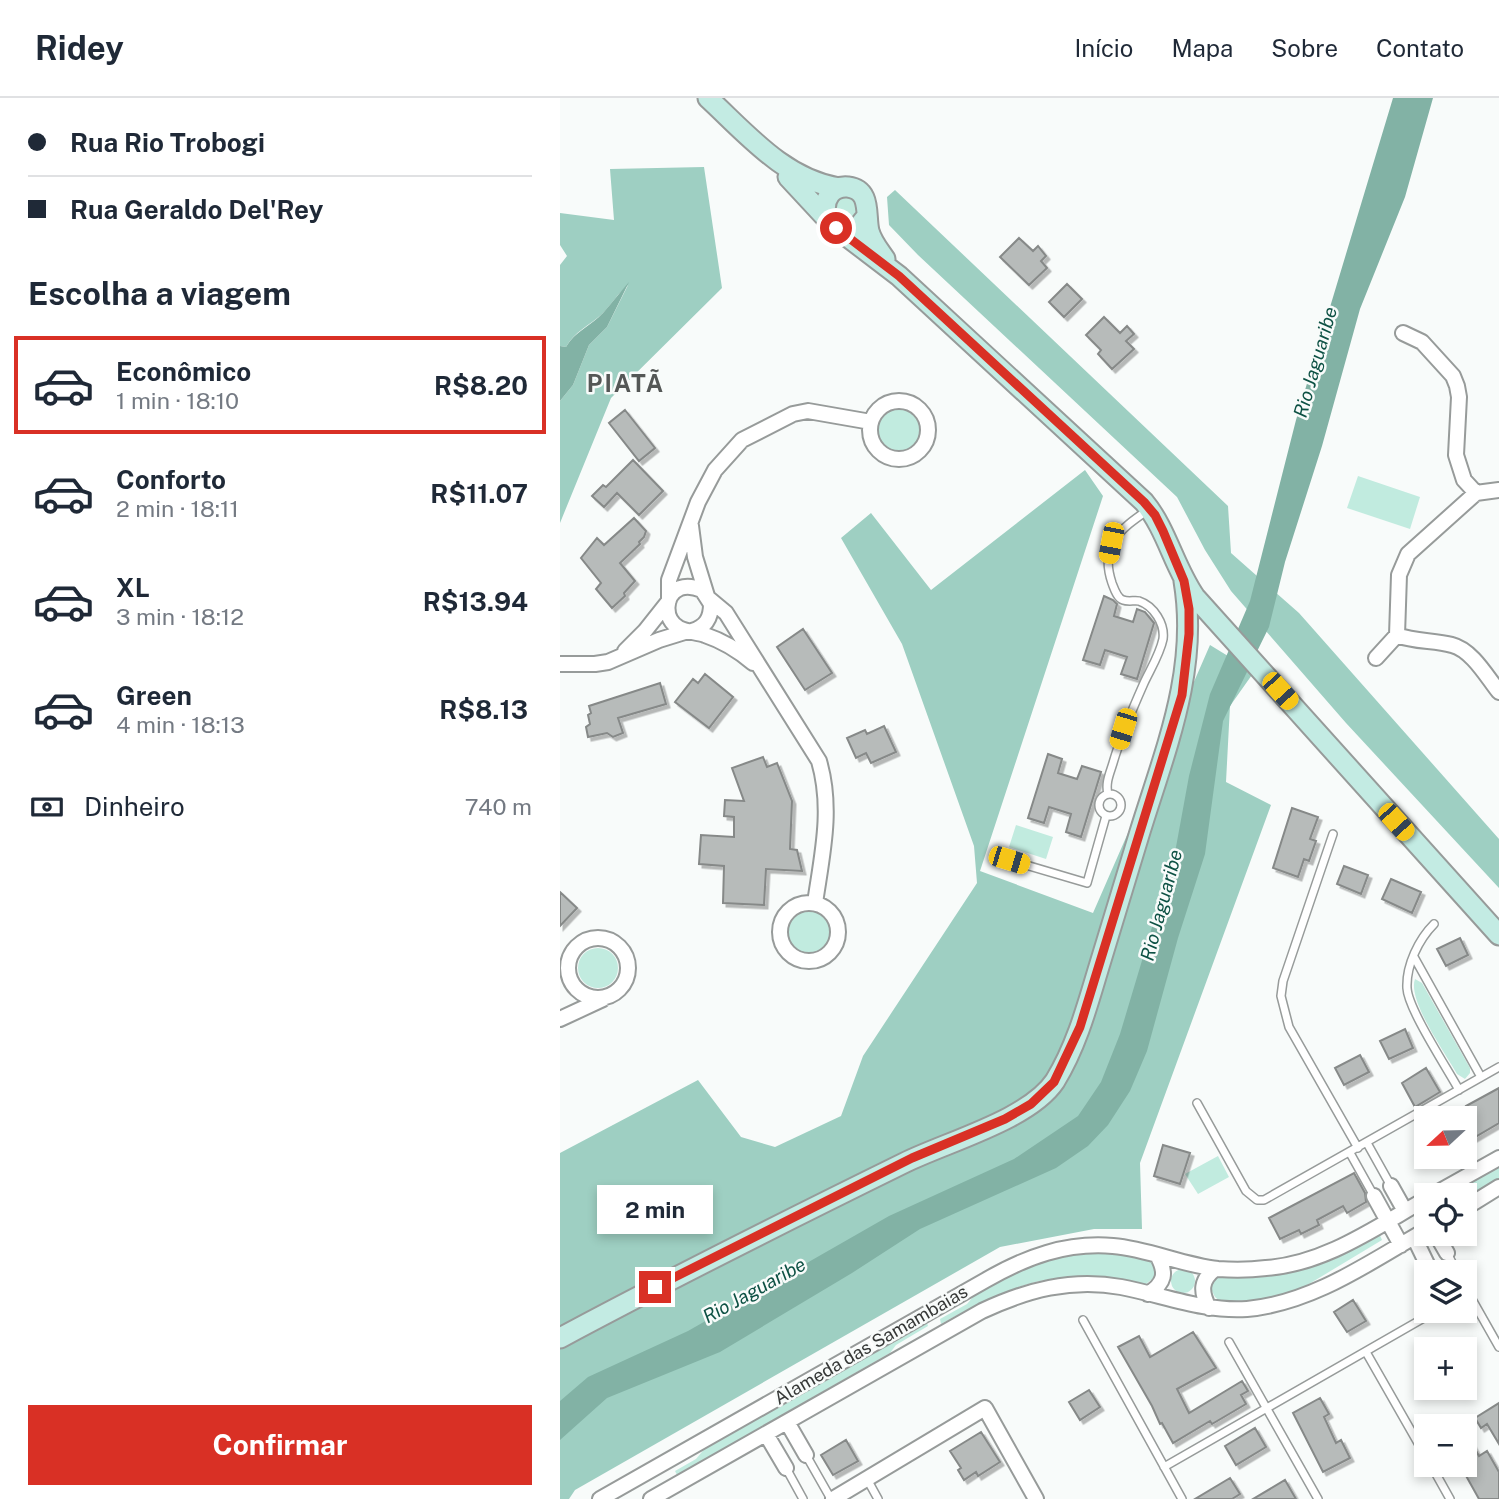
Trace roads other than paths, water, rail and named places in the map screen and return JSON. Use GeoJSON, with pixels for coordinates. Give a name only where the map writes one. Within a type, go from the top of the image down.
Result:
{"type":"FeatureCollection","features":[{"type":"Feature","properties":{"kind":"main road"},"geometry":{"type":"LineString","coordinates":[[560,1338],[702,1262],[888,1171],[1005,1119],[1031,1104],[1054,1082],[1080,1027],[1182,695],[1189,609],[1184,581],[1163,531],[1149,509],[899,276],[832,223],[774,159],[708,98]]}},
{"type":"Feature","properties":{"kind":"main road"},"geometry":{"type":"LineString","coordinates":[[774,159],[804,179],[839,188],[851,188],[862,194],[868,208],[872,240],[899,276]]}},
{"type":"Feature","properties":{"kind":"main road"},"geometry":{"type":"LineString","coordinates":[[839,188],[831,193],[826,201],[825,210],[832,223],[843,230],[858,227],[867,216]]}},
{"type":"Feature","properties":{"kind":"main road"},"geometry":{"type":"LineString","coordinates":[[1184,581],[1222,628],[1499,934]]}},
{"type":"Feature","properties":{"kind":"street"},"geometry":{"type":"LineString","coordinates":[[1403,333],[1422,342],[1453,376],[1459,397],[1456,455],[1464,480],[1476,493]]}},
{"type":"Feature","properties":{"kind":"street"},"geometry":{"type":"LineString","coordinates":[[908,402],[925,416],[927,439],[922,449],[913,456],[902,460],[891,459],[873,444],[871,422],[876,412],[885,404],[908,402]]}},
{"type":"Feature","properties":{"kind":"street"},"geometry":{"type":"LineString","coordinates":[[758,667],[733,647],[683,630],[671,622],[667,609],[669,580],[698,502],[715,470],[742,440],[793,414],[808,411],[871,422]]}},
{"type":"Feature","properties":{"kind":"street"},"geometry":{"type":"LineString","coordinates":[[1376,658],[1397,635],[1399,575],[1408,554],[1476,493],[1499,491]]}},
{"type":"Feature","properties":{"kind":"street"},"geometry":{"type":"LineString","coordinates":[[560,664],[608,662],[659,640],[699,629],[709,619],[711,604],[695,557],[691,524]]}},
{"type":"Feature","properties":{"kind":"street"},"geometry":{"type":"LineString","coordinates":[[621,656],[645,631],[673,593],[687,586],[702,590],[726,613],[819,761],[826,784],[826,826],[815,903]]}},
{"type":"Feature","properties":{"kind":"street"},"geometry":{"type":"LineString","coordinates":[[1397,635],[1461,649],[1499,692]]}},
{"type":"Feature","properties":{"kind":"street"},"geometry":{"type":"LineString","coordinates":[[815,903],[831,913],[836,922],[836,940],[825,956],[807,961],[798,959],[784,946],[780,927],[789,911],[796,905],[815,903]]}},
{"type":"Feature","properties":{"kind":"street"},"geometry":{"type":"LineString","coordinates":[[560,979],[579,944],[597,937],[607,939],[622,949],[627,958],[628,976],[624,985],[609,997],[560,1019]]}},
{"type":"Feature","properties":{"kind":"street"},"geometry":{"type":"LineString","coordinates":[[569,960],[568,971],[578,990],[598,999],[609,997]]}},
{"type":"Feature","properties":{"kind":"street"},"geometry":{"type":"LineString","coordinates":[[1454,1183],[1499,1158]]}},
{"type":"Feature","properties":{"kind":"street"},"geometry":{"type":"LineString","coordinates":[[1391,1186],[1405,1211]]}},
{"type":"Feature","properties":{"kind":"street"},"geometry":{"type":"LineString","coordinates":[[1477,1201],[1499,1187]]}},
{"type":"Feature","properties":{"kind":"street"},"geometry":{"type":"LineString","coordinates":[[1374,1196],[1387,1220],[1414,1237]]}},
{"type":"Feature","properties":{"kind":"street","name":"Alameda das Samambaias"},"geometry":{"type":"LineString","coordinates":[[600,1499],[1007,1268],[1050,1251],[1091,1245],[1114,1246],[1215,1269],[1268,1268],[1314,1259],[1414,1206]]}},
{"type":"Feature","properties":{"kind":"street","name":"Alameda das Samambaias"},"geometry":{"type":"LineString","coordinates":[[651,1499],[1006,1300],[1053,1286],[1077,1283],[1101,1285],[1209,1307],[1245,1309],[1295,1300],[1318,1291],[1414,1237]]}},
{"type":"Feature","properties":{"kind":"street"},"geometry":{"type":"LineString","coordinates":[[1443,1246],[1447,1254]]}},
{"type":"Feature","properties":{"kind":"street"},"geometry":{"type":"LineString","coordinates":[[1148,1294],[1162,1284],[1164,1278],[1157,1255]]}},
{"type":"Feature","properties":{"kind":"street"},"geometry":{"type":"LineString","coordinates":[[1209,1307],[1202,1290],[1203,1281],[1215,1269]]}},
{"type":"Feature","properties":{"kind":"street"},"geometry":{"type":"LineString","coordinates":[[930,1312],[942,1334]]}},
{"type":"Feature","properties":{"kind":"street"},"geometry":{"type":"LineString","coordinates":[[832,1499],[985,1408],[1036,1499]]}},
{"type":"Feature","properties":{"kind":"street"},"geometry":{"type":"LineString","coordinates":[[787,1422],[806,1455]]}},
{"type":"Feature","properties":{"kind":"street"},"geometry":{"type":"LineString","coordinates":[[766,1434],[786,1468]]}},
{"type":"Feature","properties":{"kind":"street"},"geometry":{"type":"LineString","coordinates":[[660,1466],[671,1487]]}},
{"type":"Feature","properties":{"kind":"lane"},"geometry":{"type":"LineString","coordinates":[[1108,794],[1109,775],[1123,729],[1163,637],[1159,618],[1151,608],[1139,601],[1124,600],[1118,596],[1110,578],[1107,561],[1111,543],[1117,535],[1149,509]]}},
{"type":"Feature","properties":{"kind":"lane"},"geometry":{"type":"LineString","coordinates":[[1108,794],[1116,796],[1121,804],[1118,812],[1107,816],[1098,806],[1101,798],[1108,794]]}},
{"type":"Feature","properties":{"kind":"lane"},"geometry":{"type":"LineString","coordinates":[[1009,860],[1087,883],[1107,816]]}},
{"type":"Feature","properties":{"kind":"lane"},"geometry":{"type":"LineString","coordinates":[[1333,834],[1283,981],[1281,996],[1289,1027],[1358,1148]]}},
{"type":"Feature","properties":{"kind":"lane"},"geometry":{"type":"LineString","coordinates":[[1434,924],[1424,934],[1414,957],[1407,979],[1409,1000],[1458,1090]]}},
{"type":"Feature","properties":{"kind":"lane"},"geometry":{"type":"LineString","coordinates":[[1414,957],[1481,1077]]}},
{"type":"Feature","properties":{"kind":"lane"},"geometry":{"type":"LineString","coordinates":[[1198,1103],[1246,1191],[1257,1200],[1272,1197],[1499,1067]]}},
{"type":"Feature","properties":{"kind":"lane"},"geometry":{"type":"LineString","coordinates":[[1367,1143],[1391,1186]]}},
{"type":"Feature","properties":{"kind":"lane"},"geometry":{"type":"LineString","coordinates":[[1350,1153],[1374,1196]]}},
{"type":"Feature","properties":{"kind":"lane"},"geometry":{"type":"LineString","coordinates":[[1447,1254],[1450,1260]]}},
{"type":"Feature","properties":{"kind":"lane"},"geometry":{"type":"LineString","coordinates":[[1477,1310],[1499,1347]]}},
{"type":"Feature","properties":{"kind":"lane"},"geometry":{"type":"LineString","coordinates":[[1083,1320],[1182,1499]]}},
{"type":"Feature","properties":{"kind":"lane"},"geometry":{"type":"LineString","coordinates":[[1164,1467],[1416,1323]]}},
{"type":"Feature","properties":{"kind":"lane"},"geometry":{"type":"LineString","coordinates":[[1229,1342],[1318,1499]]}},
{"type":"Feature","properties":{"kind":"lane"},"geometry":{"type":"LineString","coordinates":[[1366,1352],[1414,1436]]}},
{"type":"Feature","properties":{"kind":"lane"},"geometry":{"type":"LineString","coordinates":[[806,1455],[832,1499]]}},
{"type":"Feature","properties":{"kind":"lane"},"geometry":{"type":"LineString","coordinates":[[786,1468],[803,1499]]}},
{"type":"Feature","properties":{"kind":"lane"},"geometry":{"type":"LineString","coordinates":[[1438,1477],[1450,1499]]}},
{"type":"Feature","properties":{"kind":"lane"},"geometry":{"type":"LineString","coordinates":[[867,1479],[876,1498]]}},
{"type":"Feature","properties":{"kind":"water","name":"Rio Jaguaribe"},"geometry":{"type":"Polygon","coordinates":[[[1393,98],[1433,98],[1405,197],[1360,309],[1322,446],[1285,562],[1269,627],[1223,721],[1205,854],[1178,938],[1147,1051],[1130,1091],[1108,1125],[1088,1146],[1056,1168],[920,1229],[720,1352],[607,1398],[560,1440],[560,1401],[588,1377],[688,1331],[889,1216],[1014,1159],[1078,1116],[1101,1082],[1120,1034],[1176,847],[1189,776],[1210,694],[1250,601],[1296,420],[1393,98]]]}},
{"type":"Feature","properties":{"kind":"water"},"geometry":{"type":"Polygon","coordinates":[[[629,282],[607,327],[589,345],[573,385],[560,401],[560,346],[566,347],[598,318],[629,282]]]}},
{"type":"Feature","properties":{"kind":"district","name":"PIATÃ"},"geometry":{"type":"Point","coordinates":[626,384]}}]}
